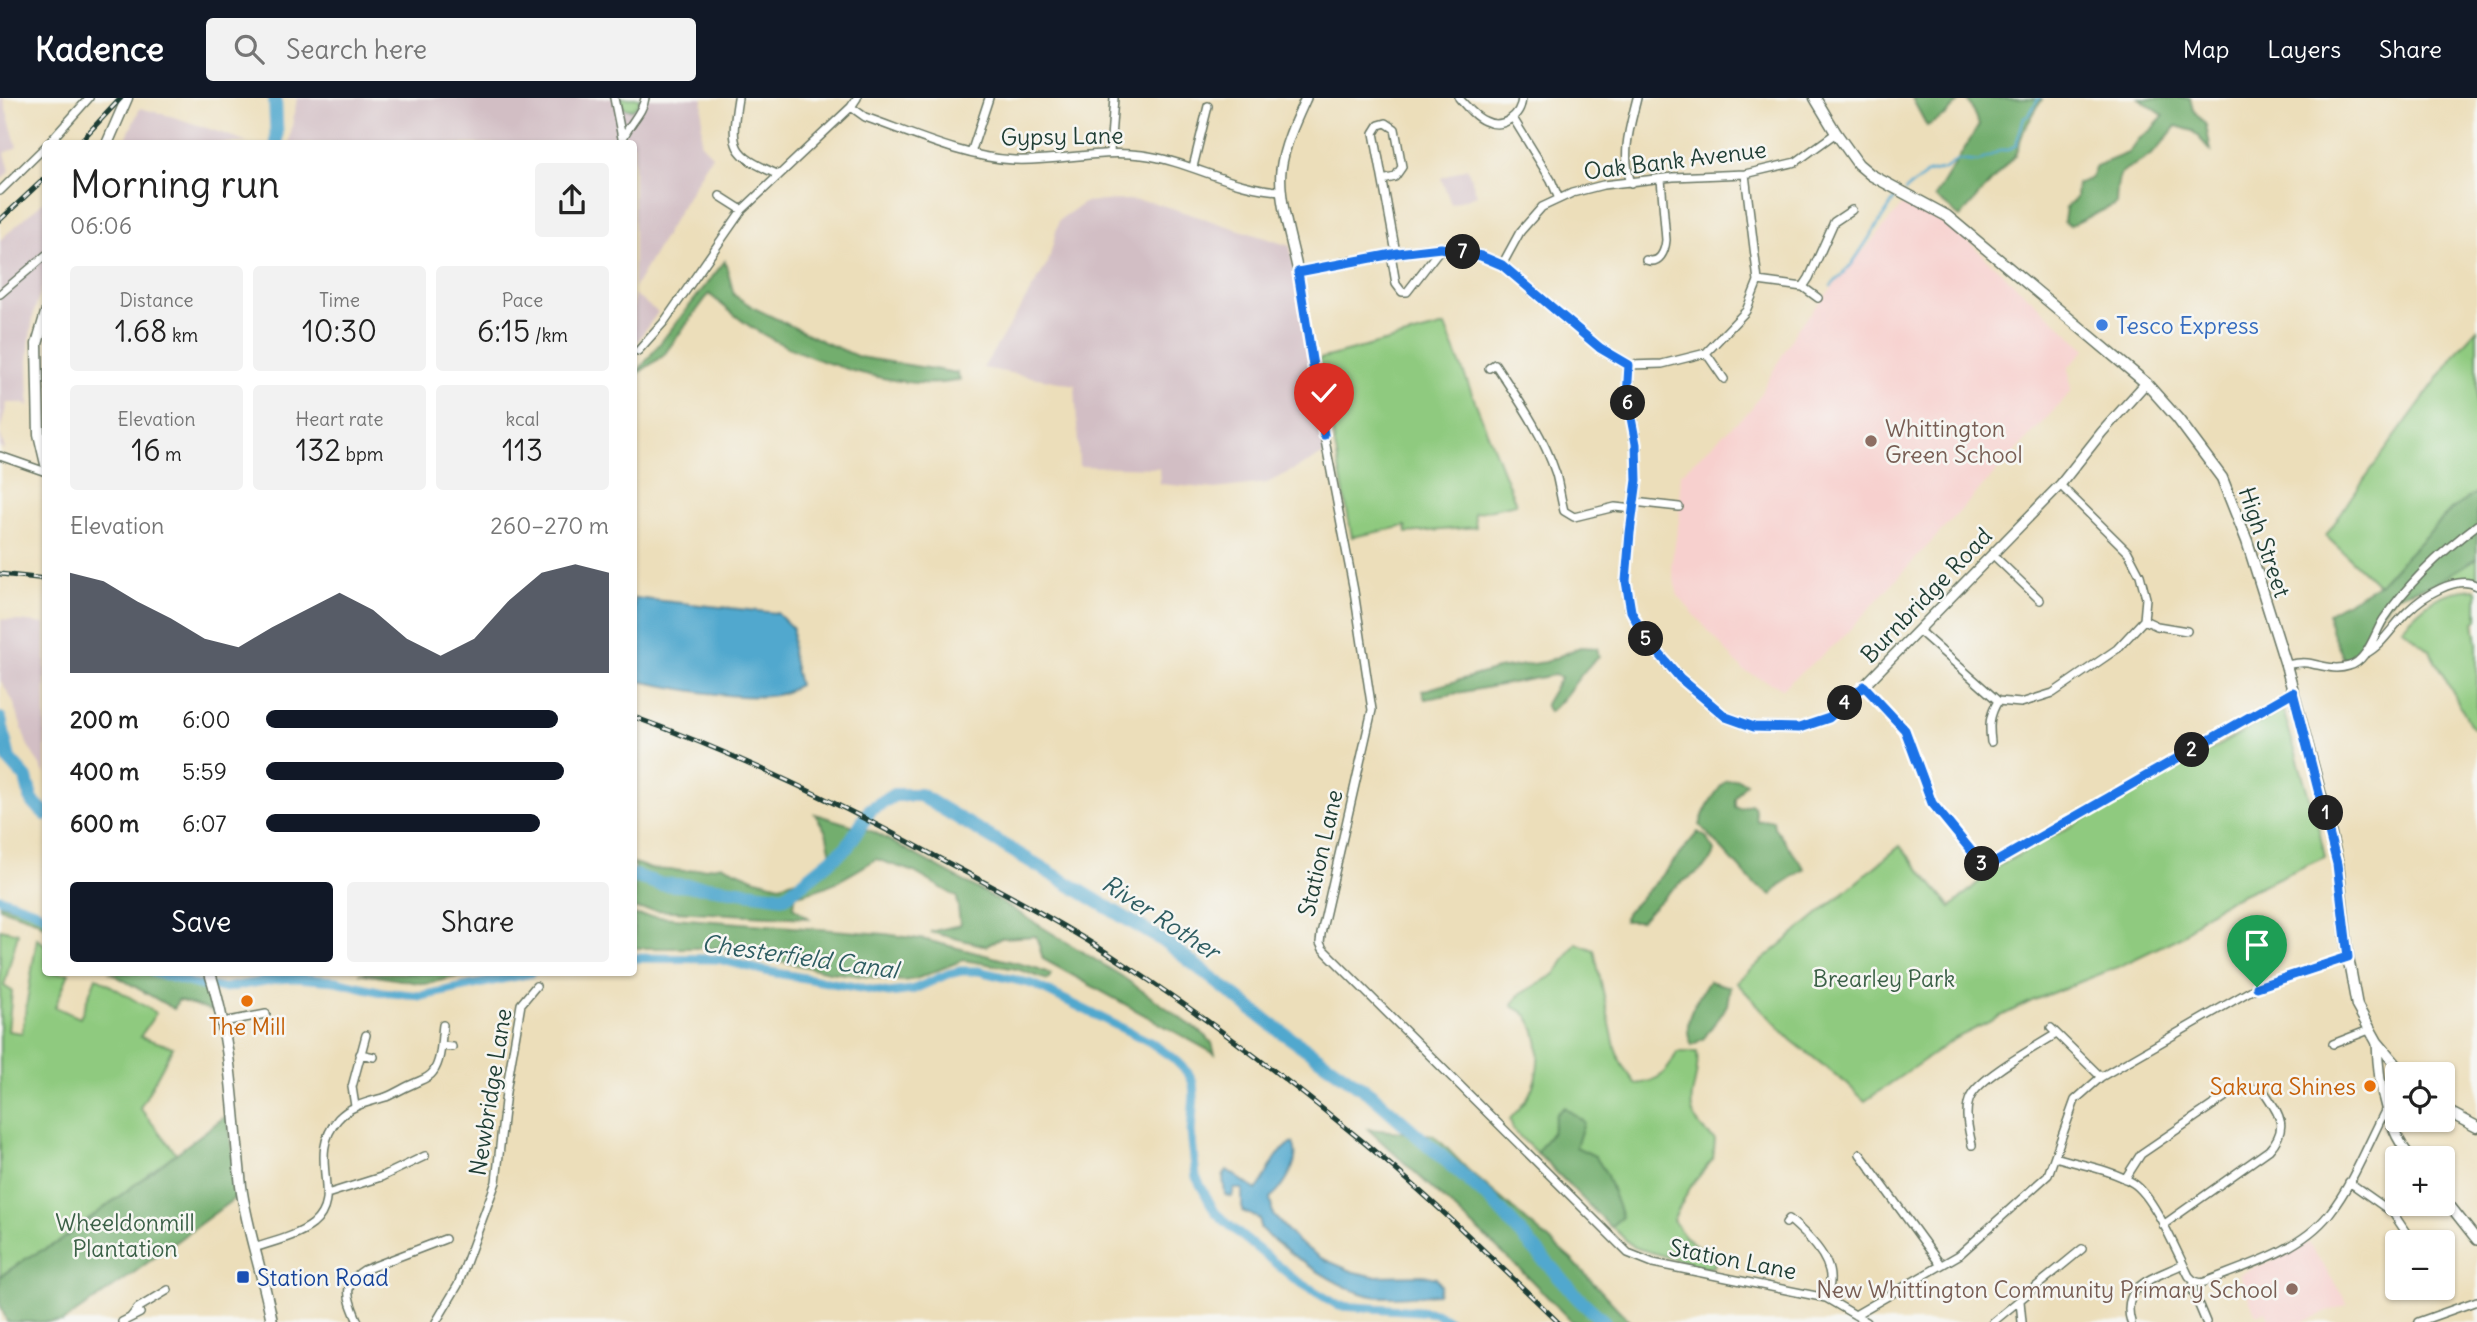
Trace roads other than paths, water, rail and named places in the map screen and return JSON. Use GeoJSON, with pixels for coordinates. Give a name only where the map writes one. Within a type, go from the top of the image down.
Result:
{"type":"FeatureCollection","features":[{"type":"Feature","properties":{"kind":"main road"},"geometry":{"type":"LineString","coordinates":[[109,140],[127,98]]}},
{"type":"Feature","properties":{"kind":"main road","name":"High Street"},"geometry":{"type":"LineString","coordinates":[[1815,98],[1858,164],[1871,175],[1947,216],[2146,383],[2178,419],[2222,478],[2246,541],[2286,665],[2337,864],[2357,1006],[2368,1030],[2393,1062]]}},
{"type":"Feature","properties":{"kind":"main road"},"geometry":{"type":"LineString","coordinates":[[42,327],[37,344],[39,434],[42,447]]}},
{"type":"Feature","properties":{"kind":"main road"},"geometry":{"type":"LineString","coordinates":[[212,977],[223,1022],[242,1188],[272,1322]]}},
{"type":"Feature","properties":{"kind":"main road"},"geometry":{"type":"LineString","coordinates":[[2455,1115],[2477,1127]]}},
{"type":"Feature","properties":{"kind":"street"},"geometry":{"type":"LineString","coordinates":[[51,140],[89,98]]}},
{"type":"Feature","properties":{"kind":"street"},"geometry":{"type":"LineString","coordinates":[[614,98],[621,140]]}},
{"type":"Feature","properties":{"kind":"street"},"geometry":{"type":"LineString","coordinates":[[622,140],[644,105],[645,98]]}},
{"type":"Feature","properties":{"kind":"street"},"geometry":{"type":"LineString","coordinates":[[738,98],[733,128],[738,151],[749,162],[779,175]]}},
{"type":"Feature","properties":{"kind":"street"},"geometry":{"type":"LineString","coordinates":[[638,351],[663,322],[742,210],[851,107],[857,98]]}},
{"type":"Feature","properties":{"kind":"street","name":"Gypsy Lane"},"geometry":{"type":"LineString","coordinates":[[971,153],[989,98]]}},
{"type":"Feature","properties":{"kind":"street"},"geometry":{"type":"LineString","coordinates":[[1110,152],[1114,98]]}},
{"type":"Feature","properties":{"kind":"street","name":"Station Lane"},"geometry":{"type":"LineString","coordinates":[[1306,98],[1287,146],[1281,171],[1282,191],[1354,591],[1372,710],[1320,943],[1323,949],[1628,1253],[1653,1263],[1826,1298],[1867,1322]]}},
{"type":"Feature","properties":{"kind":"street"},"geometry":{"type":"LineString","coordinates":[[1459,98],[1484,121],[1500,124],[1513,118],[1522,105],[1522,98]]}},
{"type":"Feature","properties":{"kind":"street"},"geometry":{"type":"LineString","coordinates":[[1631,183],[1627,171],[1626,145],[1637,98]]}},
{"type":"Feature","properties":{"kind":"street"},"geometry":{"type":"LineString","coordinates":[[1193,167],[1208,106]]}},
{"type":"Feature","properties":{"kind":"street","name":"Gypsy Lane"},"geometry":{"type":"LineString","coordinates":[[851,107],[865,117],[971,153],[1021,160],[1110,152],[1144,155],[1193,167],[1261,191],[1282,191]]}},
{"type":"Feature","properties":{"kind":"street"},"geometry":{"type":"LineString","coordinates":[[616,108],[629,115],[638,112]]}},
{"type":"Feature","properties":{"kind":"street"},"geometry":{"type":"LineString","coordinates":[[1513,118],[1551,180],[1559,199]]}},
{"type":"Feature","properties":{"kind":"street"},"geometry":{"type":"LineString","coordinates":[[1383,180],[1395,177],[1402,167],[1395,129],[1386,123],[1379,125],[1374,134],[1383,180],[1396,284],[1402,292],[1407,292],[1441,248]]}},
{"type":"Feature","properties":{"kind":"street","name":"Oak Bank Avenue"},"geometry":{"type":"LineString","coordinates":[[1502,265],[1520,232],[1542,207],[1559,199],[1603,185],[1661,178],[1745,174],[1796,162],[1836,133]]}},
{"type":"Feature","properties":{"kind":"street"},"geometry":{"type":"LineString","coordinates":[[0,191],[42,150]]}},
{"type":"Feature","properties":{"kind":"street"},"geometry":{"type":"LineString","coordinates":[[1298,272],[1441,248],[1481,256],[1502,265],[1600,348],[1629,365],[1662,364],[1706,353],[1746,311],[1758,281],[1745,174]]}},
{"type":"Feature","properties":{"kind":"street"},"geometry":{"type":"LineString","coordinates":[[1646,260],[1658,260],[1667,240],[1661,178]]}},
{"type":"Feature","properties":{"kind":"street"},"geometry":{"type":"LineString","coordinates":[[720,196],[742,210]]}},
{"type":"Feature","properties":{"kind":"street"},"geometry":{"type":"LineString","coordinates":[[1803,287],[1834,222],[1852,210]]}},
{"type":"Feature","properties":{"kind":"street"},"geometry":{"type":"LineString","coordinates":[[0,294],[42,258]]}},
{"type":"Feature","properties":{"kind":"street"},"geometry":{"type":"LineString","coordinates":[[1758,281],[1803,287],[1818,298]]}},
{"type":"Feature","properties":{"kind":"street"},"geometry":{"type":"LineString","coordinates":[[641,332],[648,339]]}},
{"type":"Feature","properties":{"kind":"street"},"geometry":{"type":"LineString","coordinates":[[1706,353],[1724,379]]}},
{"type":"Feature","properties":{"kind":"street"},"geometry":{"type":"LineString","coordinates":[[1489,368],[1495,364],[1526,410],[1549,457],[1564,511],[1574,517],[1615,507],[1679,507]]}},
{"type":"Feature","properties":{"kind":"street","name":"Burnbridge Road"},"geometry":{"type":"LineString","coordinates":[[1629,365],[1627,397],[1636,444],[1637,480],[1626,581],[1631,611],[1644,636],[1680,678],[1726,717],[1754,727],[1799,728],[1829,718],[1864,686],[2060,485],[2146,383]]}},
{"type":"Feature","properties":{"kind":"street"},"geometry":{"type":"LineString","coordinates":[[0,456],[42,471]]}},
{"type":"Feature","properties":{"kind":"street"},"geometry":{"type":"LineString","coordinates":[[1918,630],[1998,701],[2021,702],[2053,693],[2117,649],[2144,620],[2146,598],[2140,575],[2128,552],[2060,485]]}},
{"type":"Feature","properties":{"kind":"street"},"geometry":{"type":"LineString","coordinates":[[2364,655],[2399,596],[2431,564],[2477,525]]}},
{"type":"Feature","properties":{"kind":"street"},"geometry":{"type":"LineString","coordinates":[[1992,554],[2040,600]]}},
{"type":"Feature","properties":{"kind":"street"},"geometry":{"type":"LineString","coordinates":[[2286,665],[2304,662],[2334,669],[2351,666],[2374,650],[2409,610],[2441,588],[2461,583],[2474,583],[2477,586]]}},
{"type":"Feature","properties":{"kind":"street"},"geometry":{"type":"LineString","coordinates":[[2144,620],[2157,626],[2187,631]]}},
{"type":"Feature","properties":{"kind":"street"},"geometry":{"type":"LineString","coordinates":[[1864,686],[1905,730],[1932,803],[1982,864],[1994,863],[2293,692]]}},
{"type":"Feature","properties":{"kind":"street"},"geometry":{"type":"LineString","coordinates":[[1992,742],[1989,724],[1998,701]]}},
{"type":"Feature","properties":{"kind":"street"},"geometry":{"type":"LineString","coordinates":[[1855,1315],[1959,1255],[2048,1175],[2075,1100],[2102,1077],[2257,987],[2348,957]]}},
{"type":"Feature","properties":{"kind":"street","name":"Newbridge Lane"},"geometry":{"type":"LineString","coordinates":[[436,1322],[458,1285],[496,1182],[506,1092],[521,1004],[536,986]]}},
{"type":"Feature","properties":{"kind":"street"},"geometry":{"type":"LineString","coordinates":[[223,1022],[266,1014]]}},
{"type":"Feature","properties":{"kind":"street"},"geometry":{"type":"LineString","coordinates":[[254,1248],[312,1225],[321,1215],[327,1194],[323,1147],[338,1120],[355,1106],[388,1096],[428,1077],[434,1071],[443,1025]]}},
{"type":"Feature","properties":{"kind":"street"},"geometry":{"type":"LineString","coordinates":[[2333,1044],[2368,1030]]}},
{"type":"Feature","properties":{"kind":"street"},"geometry":{"type":"LineString","coordinates":[[1972,1145],[1967,1119],[1970,1097],[1984,1082],[2054,1031],[2102,1077]]}},
{"type":"Feature","properties":{"kind":"street"},"geometry":{"type":"LineString","coordinates":[[355,1106],[352,1087],[366,1035]]}},
{"type":"Feature","properties":{"kind":"street"},"geometry":{"type":"LineString","coordinates":[[2377,1042],[2377,1063],[2385,1104]]}},
{"type":"Feature","properties":{"kind":"street"},"geometry":{"type":"LineString","coordinates":[[441,1046],[452,1047]]}},
{"type":"Feature","properties":{"kind":"street"},"geometry":{"type":"LineString","coordinates":[[360,1054],[374,1057]]}},
{"type":"Feature","properties":{"kind":"street"},"geometry":{"type":"LineString","coordinates":[[2125,1179],[2141,1154],[2232,1092],[2243,1087],[2263,1090],[2280,1115],[2282,1128],[2278,1141],[2163,1225]]}},
{"type":"Feature","properties":{"kind":"street"},"geometry":{"type":"LineString","coordinates":[[2055,1157],[2135,1184],[2146,1195],[2189,1276],[2202,1283],[2285,1248],[2299,1240],[2328,1215],[2349,1182],[2385,1111]]}},
{"type":"Feature","properties":{"kind":"street"},"geometry":{"type":"LineString","coordinates":[[1860,1154],[1940,1264]]}},
{"type":"Feature","properties":{"kind":"street"},"geometry":{"type":"LineString","coordinates":[[327,1194],[381,1177],[425,1156]]}},
{"type":"Feature","properties":{"kind":"street"},"geometry":{"type":"LineString","coordinates":[[2349,1182],[2393,1213],[2404,1230]]}},
{"type":"Feature","properties":{"kind":"street"},"geometry":{"type":"LineString","coordinates":[[2455,1212],[2477,1240]]}},
{"type":"Feature","properties":{"kind":"street"},"geometry":{"type":"LineString","coordinates":[[1786,1223],[1789,1219],[1808,1236],[1823,1258],[1830,1273],[1826,1298]]}},
{"type":"Feature","properties":{"kind":"street"},"geometry":{"type":"LineString","coordinates":[[358,1322],[349,1299],[349,1286],[353,1277],[364,1270],[445,1240]]}},
{"type":"Feature","properties":{"kind":"street"},"geometry":{"type":"LineString","coordinates":[[1993,1322],[2082,1249]]}},
{"type":"Feature","properties":{"kind":"street"},"geometry":{"type":"LineString","coordinates":[[2131,1322],[2128,1305],[2131,1294],[2140,1285],[2183,1264]]}},
{"type":"Feature","properties":{"kind":"street"},"geometry":{"type":"LineString","coordinates":[[2194,1281],[2193,1291],[2206,1322]]}},
{"type":"Feature","properties":{"kind":"street"},"geometry":{"type":"LineString","coordinates":[[130,1318],[138,1308],[168,1290]]}},
{"type":"Feature","properties":{"kind":"street"},"geometry":{"type":"LineString","coordinates":[[2020,1301],[2021,1322]]}},
{"type":"Feature","properties":{"kind":"street"},"geometry":{"type":"LineString","coordinates":[[2418,1322],[2477,1301]]}},
{"type":"Feature","properties":{"kind":"street"},"geometry":{"type":"LineString","coordinates":[[122,1322],[140,1313]]}},
{"type":"Feature","properties":{"kind":"water"},"geometry":{"type":"Polygon","coordinates":[[[637,598],[777,613],[793,629],[792,655],[799,685],[784,693],[770,696],[731,696],[637,681],[637,598]]]}},
{"type":"Feature","properties":{"kind":"water"},"geometry":{"type":"Polygon","coordinates":[[[1293,1143],[1295,1158],[1290,1173],[1270,1198],[1273,1215],[1298,1242],[1321,1258],[1354,1272],[1373,1276],[1424,1275],[1436,1278],[1441,1285],[1438,1294],[1380,1297],[1359,1293],[1313,1268],[1260,1228],[1260,1219],[1242,1211],[1242,1189],[1234,1189],[1232,1197],[1225,1195],[1223,1177],[1227,1170],[1256,1190],[1276,1157],[1293,1143]]]}},
{"type":"Feature","properties":{"kind":"waterway"},"geometry":{"type":"LineString","coordinates":[[275,98],[277,140]]}},
{"type":"Feature","properties":{"kind":"waterway"},"geometry":{"type":"LineString","coordinates":[[1905,191],[1928,173],[1945,169],[1957,160],[1978,162],[2016,145],[2024,118],[2029,115],[2039,98]]}},
{"type":"Feature","properties":{"kind":"waterway"},"geometry":{"type":"LineString","coordinates":[[1831,286],[1852,264],[1900,195]]}},
{"type":"Feature","properties":{"kind":"waterway","name":"River Rother"},"geometry":{"type":"LineString","coordinates":[[0,719],[9,759],[26,778],[32,801],[42,810]]}},
{"type":"Feature","properties":{"kind":"waterway","name":"River Rother"},"geometry":{"type":"LineString","coordinates":[[637,877],[660,884],[785,897],[847,847],[870,810],[894,795],[920,795],[1167,943],[1272,1025],[1373,1096],[1492,1201],[1579,1299],[1604,1322]]}},
{"type":"Feature","properties":{"kind":"waterway","name":"Chesterfield Canal"},"geometry":{"type":"LineString","coordinates":[[0,898],[42,915]]}},
{"type":"Feature","properties":{"kind":"waterway","name":"Chesterfield Canal"},"geometry":{"type":"LineString","coordinates":[[637,958],[718,959],[765,971],[889,993],[912,990],[961,971],[979,971],[1033,984],[1150,1042],[1173,1058],[1188,1073],[1193,1083],[1194,1095],[1191,1132],[1196,1177],[1215,1212],[1296,1280],[1339,1306],[1435,1313],[1451,1322]]}},
{"type":"Feature","properties":{"kind":"waterway","name":"Chesterfield Canal"},"geometry":{"type":"LineString","coordinates":[[165,976],[202,986],[224,988],[277,979],[336,981],[382,992],[421,996],[517,976]]}},
{"type":"Feature","properties":{"kind":"railway"},"geometry":{"type":"LineString","coordinates":[[82,140],[121,98]]}},
{"type":"Feature","properties":{"kind":"railway"},"geometry":{"type":"LineString","coordinates":[[0,220],[42,181]]}},
{"type":"Feature","properties":{"kind":"railway"},"geometry":{"type":"LineString","coordinates":[[0,574],[42,579]]}},
{"type":"Feature","properties":{"kind":"railway"},"geometry":{"type":"LineString","coordinates":[[637,718],[749,763],[860,816],[1034,909],[1132,969],[1249,1052],[1361,1140],[1437,1206],[1558,1322]]}},
{"type":"Feature","properties":{"kind":"place","name":"Tesco Express"},"geometry":{"type":"Point","coordinates":[2102,325]}},
{"type":"Feature","properties":{"kind":"place","name":"Whittington Green School"},"geometry":{"type":"Point","coordinates":[1871,441]}},
{"type":"Feature","properties":{"kind":"place","name":"The Mill"},"geometry":{"type":"Point","coordinates":[247,1001]}},
{"type":"Feature","properties":{"kind":"place","name":"Sakura Shines"},"geometry":{"type":"Point","coordinates":[2370,1086]}},
{"type":"Feature","properties":{"kind":"place","name":"Station Road"},"geometry":{"type":"Point","coordinates":[243,1277]}},
{"type":"Feature","properties":{"kind":"place","name":"New Whittington Community Primary School"},"geometry":{"type":"Point","coordinates":[2292,1289]}},
{"type":"Feature","properties":{"kind":"park label","name":"Brearley Park"},"geometry":{"type":"Point","coordinates":[1884,978]}},
{"type":"Feature","properties":{"kind":"park label","name":"Wheeldonmill Plantation"},"geometry":{"type":"Point","coordinates":[125,1235]}}]}
